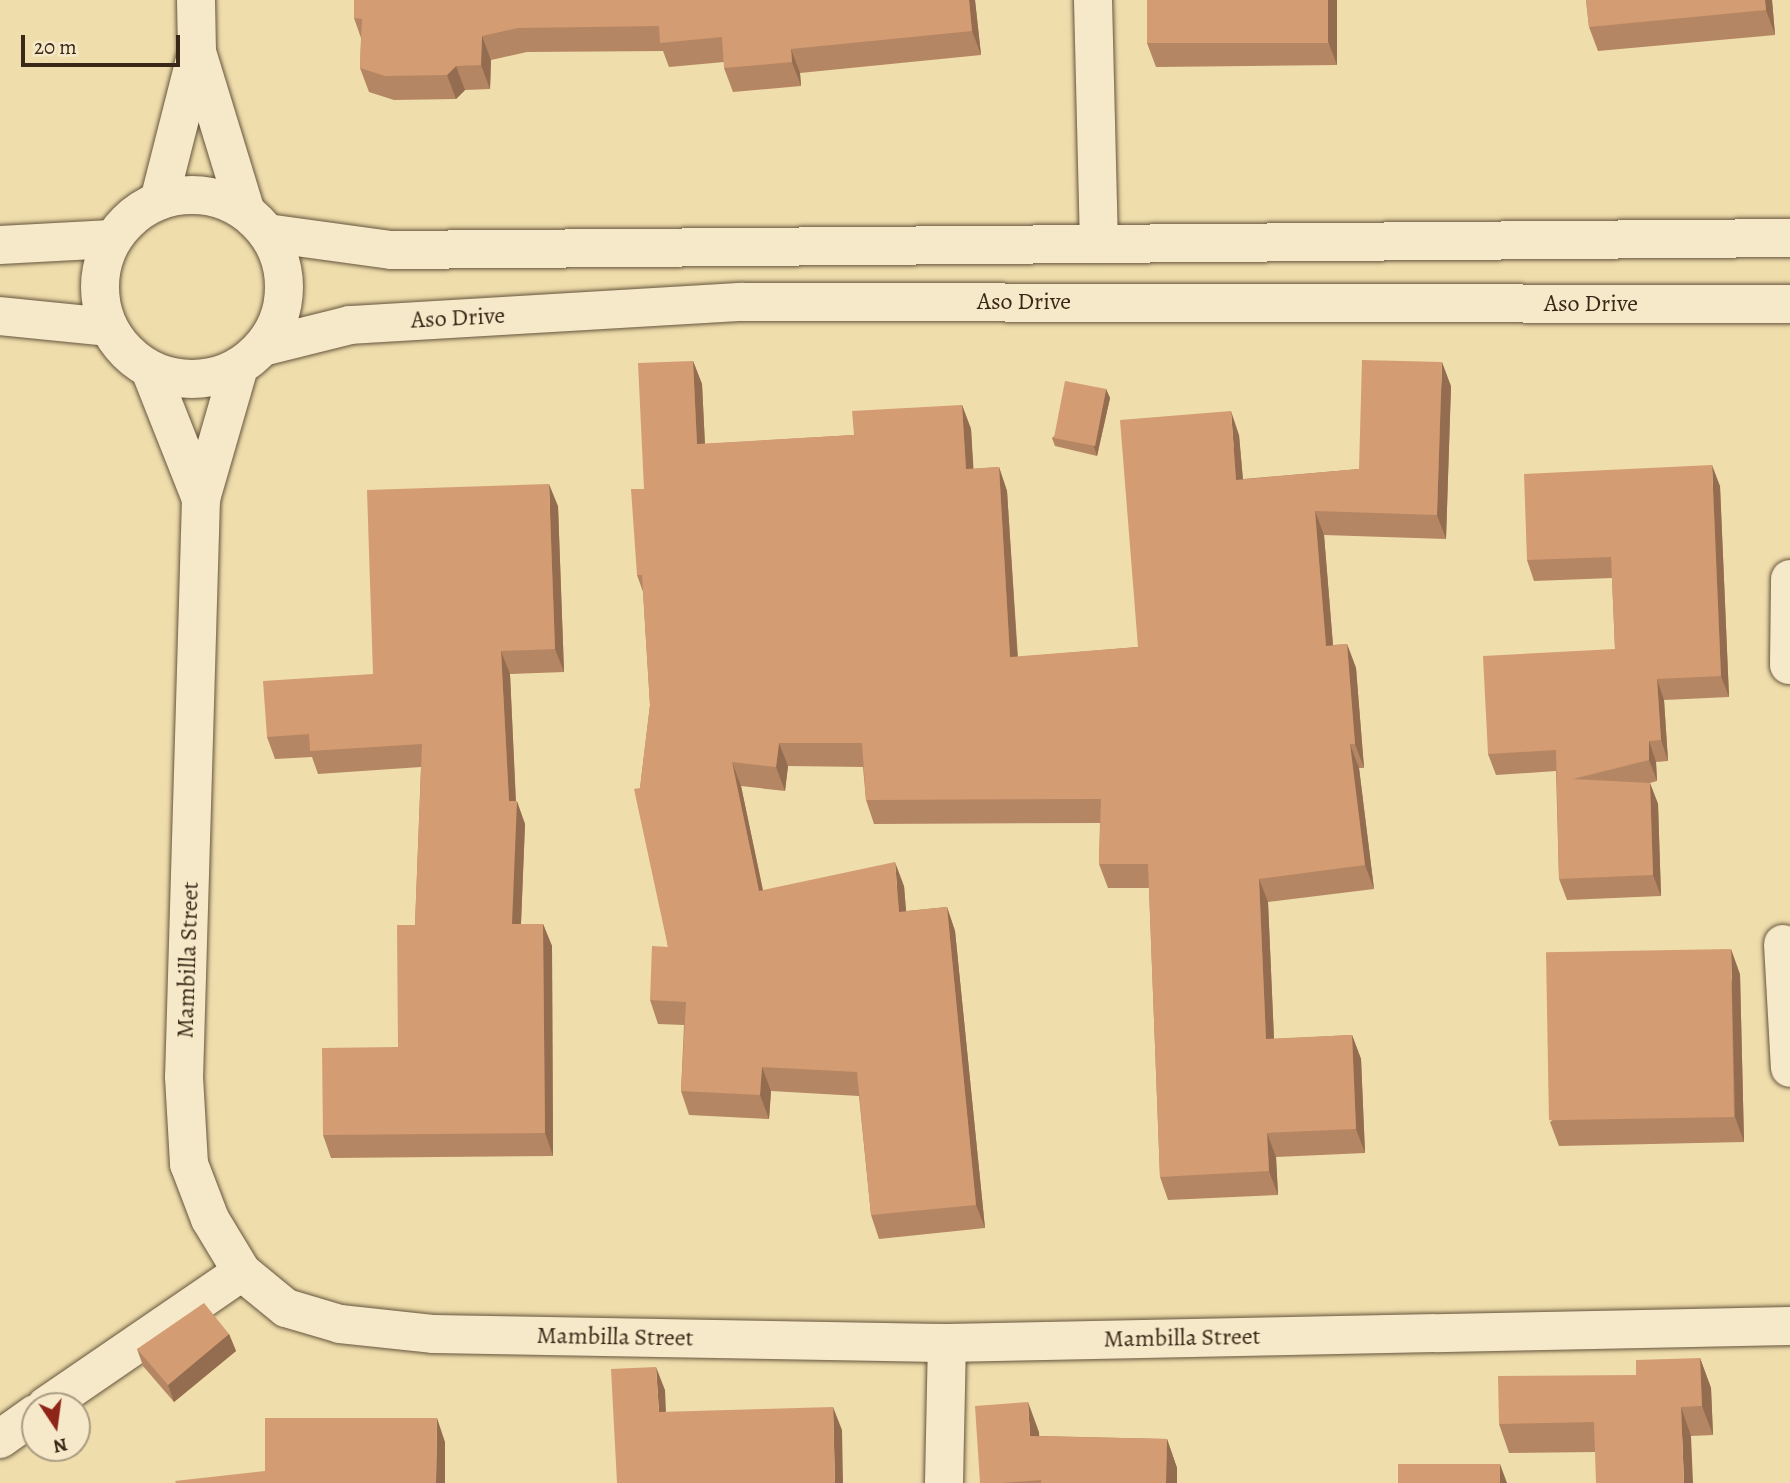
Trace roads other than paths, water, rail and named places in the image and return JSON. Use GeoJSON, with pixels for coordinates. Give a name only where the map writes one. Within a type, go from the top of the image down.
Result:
{"type":"FeatureCollection","features":[{"type":"Feature","properties":{"kind":"street"},"geometry":{"type":"LineString","coordinates":[[159,201],[197,52],[196,0]]}},
{"type":"Feature","properties":{"kind":"street"},"geometry":{"type":"LineString","coordinates":[[1093,0],[1099,244]]}},
{"type":"Feature","properties":{"kind":"street"},"geometry":{"type":"LineString","coordinates":[[197,52],[257,222],[285,291],[279,321],[251,357],[201,499]]}},
{"type":"Feature","properties":{"kind":"street"},"geometry":{"type":"LineString","coordinates":[[0,245],[112,239],[159,201],[188,194],[257,222],[391,250],[1790,238]]}},
{"type":"Feature","properties":{"kind":"street"},"geometry":{"type":"LineString","coordinates":[[112,239],[99,298],[108,327],[125,352],[150,370],[210,378],[251,357]]}},
{"type":"Feature","properties":{"kind":"street","name":"Aso Drive"},"geometry":{"type":"LineString","coordinates":[[251,357],[350,325],[740,302],[1790,304]]}},
{"type":"Feature","properties":{"kind":"street"},"geometry":{"type":"LineString","coordinates":[[0,316],[108,327]]}},
{"type":"Feature","properties":{"kind":"street"},"geometry":{"type":"LineString","coordinates":[[150,370],[201,499]]}},
{"type":"Feature","properties":{"kind":"street","name":"Mambilla Street"},"geometry":{"type":"LineString","coordinates":[[201,499],[184,1077],[189,1164],[210,1219],[243,1272],[286,1308],[340,1324],[434,1334],[947,1343],[1790,1326]]}},
{"type":"Feature","properties":{"kind":"street"},"geometry":{"type":"LineString","coordinates":[[1789,665],[1790,579]]}},
{"type":"Feature","properties":{"kind":"street"},"geometry":{"type":"LineString","coordinates":[[1783,944],[1790,1068]]}},
{"type":"Feature","properties":{"kind":"street"},"geometry":{"type":"LineString","coordinates":[[67,1392],[243,1272]]}},
{"type":"Feature","properties":{"kind":"street"},"geometry":{"type":"LineString","coordinates":[[944,1483],[947,1343]]}},
{"type":"Feature","properties":{"kind":"street"},"geometry":{"type":"LineString","coordinates":[[0,1439],[21,1424]]}}]}
